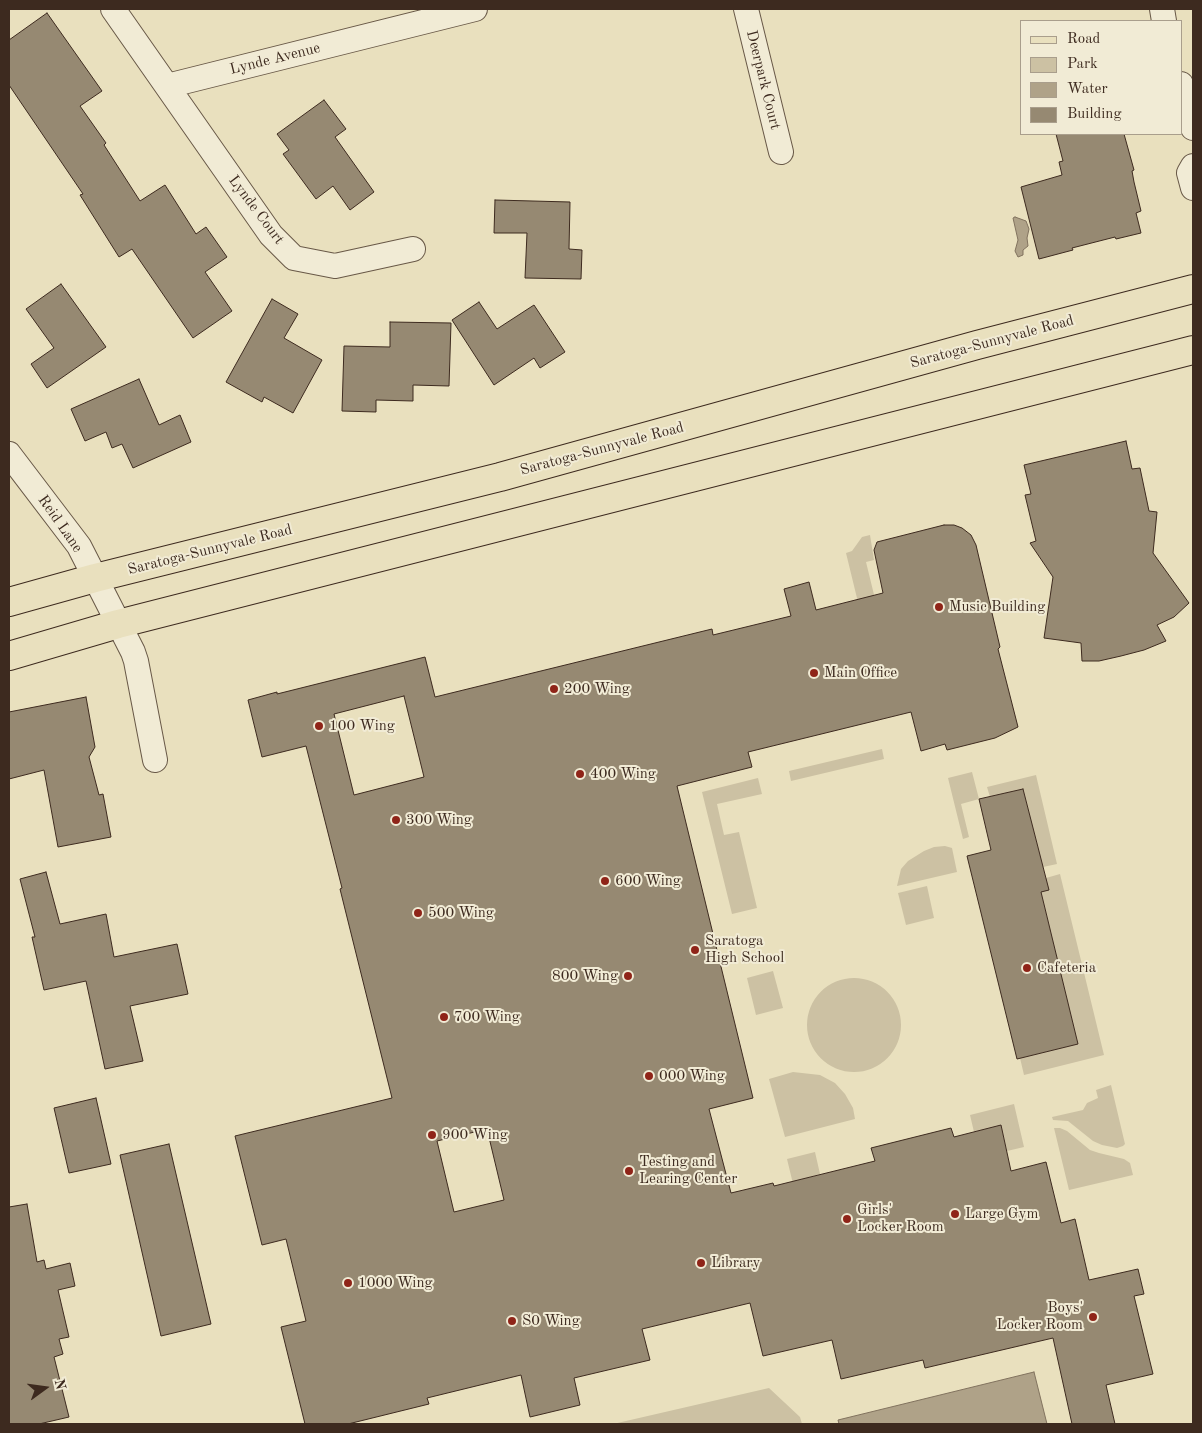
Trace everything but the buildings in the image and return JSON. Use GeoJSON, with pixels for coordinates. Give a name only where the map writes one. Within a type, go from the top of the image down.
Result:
{"type":"FeatureCollection","features":[{"type":"Feature","properties":{"kind":"main road","name":"Saratoga-Sunnyvale Road"},"geometry":{"type":"LineString","coordinates":[[9,602],[95,578],[500,477],[978,345],[1193,289]]}},
{"type":"Feature","properties":{"kind":"main road"},"geometry":{"type":"LineString","coordinates":[[9,656],[118,624],[1193,350]]}},
{"type":"Feature","properties":{"kind":"street"},"geometry":{"type":"LineString","coordinates":[[113,9],[167,86]]}},
{"type":"Feature","properties":{"kind":"street","name":"Lynde Avenue"},"geometry":{"type":"LineString","coordinates":[[167,86],[475,9]]}},
{"type":"Feature","properties":{"kind":"street","name":"Deerpark Court"},"geometry":{"type":"LineString","coordinates":[[746,9],[780,152]]}},
{"type":"Feature","properties":{"kind":"street","name":"Lynde Court"},"geometry":{"type":"LineString","coordinates":[[167,86],[271,235],[294,258],[335,266],[413,250]]}},
{"type":"Feature","properties":{"kind":"street"},"geometry":{"type":"LineString","coordinates":[[1182,88],[1193,128]]}},
{"type":"Feature","properties":{"kind":"street"},"geometry":{"type":"LineString","coordinates":[[1193,166],[1189,173],[1193,188]]}},
{"type":"Feature","properties":{"kind":"street","name":"Reid Lane"},"geometry":{"type":"LineString","coordinates":[[9,454],[78,546],[133,652],[155,760]]}},
{"type":"Feature","properties":{"kind":"green space"},"geometry":{"type":"Polygon","coordinates":[[[870,535],[874,560],[866,562],[890,660],[885,713],[846,553],[852,551],[862,537],[870,535]]]}},
{"type":"Feature","properties":{"kind":"green space"},"geometry":{"type":"Polygon","coordinates":[[[882,749],[884,759],[791,781],[789,771],[882,749]]]}},
{"type":"Feature","properties":{"kind":"green space"},"geometry":{"type":"Polygon","coordinates":[[[972,772],[979,799],[961,804],[969,837],[963,839],[948,778],[972,772]]]}},
{"type":"Feature","properties":{"kind":"green space"},"geometry":{"type":"Polygon","coordinates":[[[1036,775],[1057,864],[1043,867],[1023,789],[990,797],[987,787],[1036,775]]]}},
{"type":"Feature","properties":{"kind":"green space"},"geometry":{"type":"Polygon","coordinates":[[[758,778],[762,794],[717,804],[724,835],[739,832],[757,908],[732,914],[702,792],[758,778]]]}},
{"type":"Feature","properties":{"kind":"green space"},"geometry":{"type":"Polygon","coordinates":[[[945,846],[952,848],[957,872],[897,886],[901,869],[908,861],[924,851],[934,847],[945,846]]]}},
{"type":"Feature","properties":{"kind":"green space"},"geometry":{"type":"Polygon","coordinates":[[[1060,874],[1104,1055],[1024,1075],[1020,1058],[1078,1044],[1041,892],[1046,878],[1060,874]]]}},
{"type":"Feature","properties":{"kind":"green space"},"geometry":{"type":"Polygon","coordinates":[[[927,886],[934,918],[906,925],[898,893],[927,886]]]}},
{"type":"Feature","properties":{"kind":"green space"},"geometry":{"type":"Polygon","coordinates":[[[773,971],[783,1008],[756,1015],[747,978],[773,971]]]}},
{"type":"Feature","properties":{"kind":"green space"},"geometry":{"type":"Polygon","coordinates":[[[854,978],[872,982],[887,992],[897,1007],[901,1025],[897,1043],[887,1058],[872,1068],[854,1072],[836,1068],[821,1058],[811,1043],[807,1025],[811,1007],[821,992],[836,982],[854,978]]]}},
{"type":"Feature","properties":{"kind":"green space"},"geometry":{"type":"Polygon","coordinates":[[[793,1072],[820,1075],[835,1083],[845,1094],[853,1108],[855,1119],[785,1137],[769,1079],[793,1072]]]}},
{"type":"Feature","properties":{"kind":"green space"},"geometry":{"type":"Polygon","coordinates":[[[1111,1085],[1125,1144],[1123,1146],[1117,1148],[1102,1145],[1093,1141],[1068,1121],[1053,1120],[1052,1117],[1083,1110],[1087,1103],[1098,1098],[1096,1090],[1111,1085]]]}},
{"type":"Feature","properties":{"kind":"green space"},"geometry":{"type":"Polygon","coordinates":[[[1014,1104],[1024,1147],[1007,1151],[1001,1126],[974,1132],[970,1115],[1014,1104]]]}},
{"type":"Feature","properties":{"kind":"green space"},"geometry":{"type":"Polygon","coordinates":[[[1054,1128],[1067,1131],[1090,1150],[1124,1159],[1130,1163],[1133,1175],[1069,1190],[1054,1128]]]}},
{"type":"Feature","properties":{"kind":"green space"},"geometry":{"type":"Polygon","coordinates":[[[815,1152],[820,1174],[796,1181],[815,1275],[787,1159],[815,1152]]]}},
{"type":"Feature","properties":{"kind":"green space"},"geometry":{"type":"Polygon","coordinates":[[[769,1388],[800,1417],[802,1424],[613,1424],[769,1388]]]}},
{"type":"Feature","properties":{"kind":"water"},"geometry":{"type":"Polygon","coordinates":[[[1013,218],[1026,221],[1029,229],[1028,246],[1023,250],[1023,255],[1018,257],[1015,251],[1018,240],[1013,218]]]}},
{"type":"Feature","properties":{"kind":"water"},"geometry":{"type":"Polygon","coordinates":[[[1034,1372],[1047,1424],[839,1424],[838,1420],[1034,1372]]]}},
{"type":"Feature","properties":{"kind":"place","name":"Music Building"},"geometry":{"type":"Point","coordinates":[939,607]}},
{"type":"Feature","properties":{"kind":"place","name":"Main Office"},"geometry":{"type":"Point","coordinates":[814,673]}},
{"type":"Feature","properties":{"kind":"place","name":"200 Wing"},"geometry":{"type":"Point","coordinates":[554,689]}},
{"type":"Feature","properties":{"kind":"place","name":"100 Wing"},"geometry":{"type":"Point","coordinates":[319,726]}},
{"type":"Feature","properties":{"kind":"place","name":"400 Wing"},"geometry":{"type":"Point","coordinates":[580,774]}},
{"type":"Feature","properties":{"kind":"place","name":"300 Wing"},"geometry":{"type":"Point","coordinates":[396,820]}},
{"type":"Feature","properties":{"kind":"place","name":"600 Wing"},"geometry":{"type":"Point","coordinates":[605,881]}},
{"type":"Feature","properties":{"kind":"place","name":"500 Wing"},"geometry":{"type":"Point","coordinates":[418,913]}},
{"type":"Feature","properties":{"kind":"place","name":"Saratoga High School"},"geometry":{"type":"Point","coordinates":[695,950]}},
{"type":"Feature","properties":{"kind":"place","name":"Cafeteria"},"geometry":{"type":"Point","coordinates":[1027,968]}},
{"type":"Feature","properties":{"kind":"place","name":"800 Wing"},"geometry":{"type":"Point","coordinates":[628,976]}},
{"type":"Feature","properties":{"kind":"place","name":"700 Wing"},"geometry":{"type":"Point","coordinates":[444,1017]}},
{"type":"Feature","properties":{"kind":"place","name":"000 Wing"},"geometry":{"type":"Point","coordinates":[649,1076]}},
{"type":"Feature","properties":{"kind":"place","name":"900 Wing"},"geometry":{"type":"Point","coordinates":[432,1135]}},
{"type":"Feature","properties":{"kind":"place","name":"Testing and Learing Center"},"geometry":{"type":"Point","coordinates":[629,1171]}},
{"type":"Feature","properties":{"kind":"place","name":"Large Gym"},"geometry":{"type":"Point","coordinates":[955,1214]}},
{"type":"Feature","properties":{"kind":"place","name":"Girls' Locker Room"},"geometry":{"type":"Point","coordinates":[847,1219]}},
{"type":"Feature","properties":{"kind":"place","name":"Library"},"geometry":{"type":"Point","coordinates":[701,1263]}},
{"type":"Feature","properties":{"kind":"place","name":"1000 Wing"},"geometry":{"type":"Point","coordinates":[348,1283]}},
{"type":"Feature","properties":{"kind":"place","name":"Boys' Locker Room"},"geometry":{"type":"Point","coordinates":[1093,1317]}},
{"type":"Feature","properties":{"kind":"place","name":"S0 Wing"},"geometry":{"type":"Point","coordinates":[512,1321]}}]}
